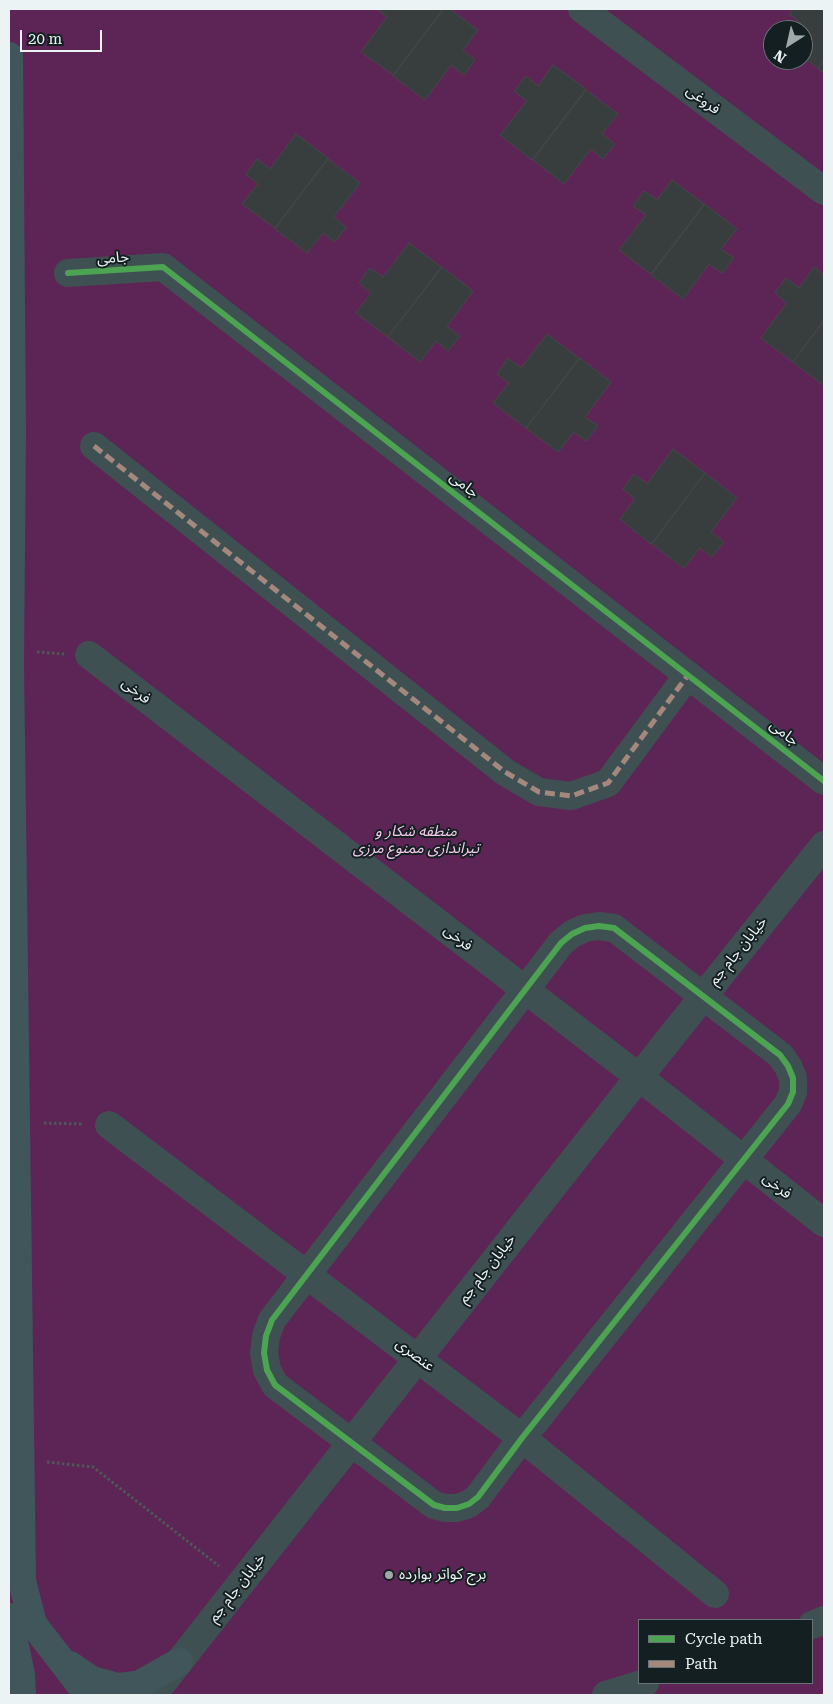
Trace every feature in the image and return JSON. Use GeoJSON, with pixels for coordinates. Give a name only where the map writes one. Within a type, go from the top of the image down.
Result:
{"type":"FeatureCollection","features":[{"type":"Feature","properties":{"kind":"main road"},"geometry":{"type":"LineString","coordinates":[[9,56],[12,432],[10,650],[22,1582],[33,1624],[88,1695]]}},
{"type":"Feature","properties":{"kind":"main road"},"geometry":{"type":"LineString","coordinates":[[9,1617],[21,1675],[22,1695]]}},
{"type":"Feature","properties":{"kind":"main road"},"geometry":{"type":"LineString","coordinates":[[51,1648],[92,1680],[118,1687],[140,1684],[179,1662]]}},
{"type":"Feature","properties":{"kind":"street","name":"فروغی"},"geometry":{"type":"LineString","coordinates":[[582,9],[824,191]]}},
{"type":"Feature","properties":{"kind":"street","name":"جامی"},"geometry":{"type":"LineString","coordinates":[[68,273],[163,267],[824,781]]}},
{"type":"Feature","properties":{"kind":"street"},"geometry":{"type":"LineString","coordinates":[[94,446],[506,772],[539,792],[571,796],[608,784],[688,675]]}},
{"type":"Feature","properties":{"kind":"street","name":"فرخی"},"geometry":{"type":"LineString","coordinates":[[89,655],[639,1077],[824,1223]]}},
{"type":"Feature","properties":{"kind":"street","name":"خیابان جام جم"},"geometry":{"type":"LineString","coordinates":[[153,1695],[702,996],[824,845]]}},
{"type":"Feature","properties":{"kind":"street"},"geometry":{"type":"LineString","coordinates":[[599,926],[614,928],[702,996],[780,1056],[788,1066],[793,1078],[793,1092],[788,1104],[522,1438],[478,1497],[469,1504],[457,1508],[445,1508],[434,1505],[275,1385],[267,1370],[264,1353],[266,1336],[272,1320],[561,942],[585,928],[599,926]]}},
{"type":"Feature","properties":{"kind":"street","name":"عنصری"},"geometry":{"type":"LineString","coordinates":[[109,1124],[418,1357],[522,1438],[715,1594]]}},
{"type":"Feature","properties":{"kind":"street"},"geometry":{"type":"LineString","coordinates":[[606,1695],[642,1684]]}},
{"type":"Feature","properties":{"kind":"path"},"geometry":{"type":"LineString","coordinates":[[10,650],[89,655]]}},
{"type":"Feature","properties":{"kind":"path"},"geometry":{"type":"LineString","coordinates":[[16,1123],[109,1124]]}},
{"type":"Feature","properties":{"kind":"path"},"geometry":{"type":"LineString","coordinates":[[20,1460],[93,1467],[241,1583]]}},
{"type":"Feature","properties":{"kind":"green space","name":"منطقه شکار و تیراندازی ممنوع مرزی"},"geometry":{"type":"Polygon","coordinates":[[[9,9],[824,9],[824,1695],[9,1695],[9,9]]]}},
{"type":"Feature","properties":{"kind":"building"},"geometry":{"type":"Polygon","coordinates":[[[377,9],[443,9],[393,75],[361,52],[387,17],[377,9]]]}},
{"type":"Feature","properties":{"kind":"building"},"geometry":{"type":"Polygon","coordinates":[[[444,9],[450,9],[478,30],[463,50],[475,60],[464,75],[451,65],[425,100],[393,76],[444,9]]]}},
{"type":"Feature","properties":{"kind":"building"},"geometry":{"type":"Polygon","coordinates":[[[793,9],[824,9],[824,60],[818,68],[813,64],[813,20],[797,20],[789,14],[793,9]]]}},
{"type":"Feature","properties":{"kind":"building"},"geometry":{"type":"Polygon","coordinates":[[[824,60],[824,73],[818,69],[824,60]]]}},
{"type":"Feature","properties":{"kind":"building"},"geometry":{"type":"Polygon","coordinates":[[[553,65],[586,89],[532,160],[500,135],[527,101],[514,91],[526,76],[538,86],[553,65]]]}},
{"type":"Feature","properties":{"kind":"building"},"geometry":{"type":"Polygon","coordinates":[[[586,90],[618,114],[602,134],[615,144],[603,159],[591,149],[564,184],[533,160],[586,90]]]}},
{"type":"Feature","properties":{"kind":"building"},"geometry":{"type":"Polygon","coordinates":[[[296,134],[328,158],[275,228],[242,204],[258,184],[246,174],[257,159],[270,169],[296,134]]]}},
{"type":"Feature","properties":{"kind":"building"},"geometry":{"type":"Polygon","coordinates":[[[328,159],[360,183],[334,217],[346,227],[335,242],[323,233],[307,253],[275,229],[328,159]]]}},
{"type":"Feature","properties":{"kind":"building"},"geometry":{"type":"Polygon","coordinates":[[[672,180],[704,204],[651,274],[619,250],[646,215],[633,206],[644,191],[657,200],[672,180]]]}},
{"type":"Feature","properties":{"kind":"building"},"geometry":{"type":"Polygon","coordinates":[[[705,204],[737,229],[721,249],[734,258],[722,273],[709,264],[683,299],[651,275],[705,204]]]}},
{"type":"Feature","properties":{"kind":"building"},"geometry":{"type":"Polygon","coordinates":[[[409,243],[441,267],[388,337],[356,313],[371,293],[359,283],[370,268],[383,277],[409,243]]]}},
{"type":"Feature","properties":{"kind":"building"},"geometry":{"type":"Polygon","coordinates":[[[442,267],[473,291],[447,326],[460,336],[448,351],[436,341],[420,362],[388,337],[442,267]]]}},
{"type":"Feature","properties":{"kind":"building"},"geometry":{"type":"Polygon","coordinates":[[[814,267],[824,275],[824,320],[793,362],[761,338],[787,303],[775,293],[786,278],[799,288],[814,267]]]}},
{"type":"Feature","properties":{"kind":"building"},"geometry":{"type":"Polygon","coordinates":[[[824,321],[824,386],[793,362],[824,321]]]}},
{"type":"Feature","properties":{"kind":"building"},"geometry":{"type":"Polygon","coordinates":[[[547,334],[579,358],[526,428],[493,403],[509,383],[497,374],[508,358],[521,368],[547,334]]]}},
{"type":"Feature","properties":{"kind":"building"},"geometry":{"type":"Polygon","coordinates":[[[580,358],[611,382],[585,417],[598,426],[586,441],[574,432],[558,452],[526,428],[580,358]]]}},
{"type":"Feature","properties":{"kind":"building"},"geometry":{"type":"Polygon","coordinates":[[[673,449],[705,473],[651,544],[620,519],[635,499],[623,489],[634,474],[647,484],[673,449]]]}},
{"type":"Feature","properties":{"kind":"building"},"geometry":{"type":"Polygon","coordinates":[[[705,473],[737,498],[711,532],[724,542],[712,557],[700,548],[684,568],[652,544],[705,473]]]}},
{"type":"Feature","properties":{"kind":"marked path"},"geometry":{"type":"LineString","coordinates":[[94,446],[505,772],[539,792],[571,796],[608,783],[688,675]]}},
{"type":"Feature","properties":{"kind":"cycle path"},"geometry":{"type":"LineString","coordinates":[[68,273],[163,267],[824,781]]}},
{"type":"Feature","properties":{"kind":"cycle path"},"geometry":{"type":"LineString","coordinates":[[599,926],[614,928],[780,1055],[788,1066],[793,1078],[793,1092],[788,1104],[522,1438],[478,1497],[469,1504],[457,1508],[445,1508],[434,1505],[275,1385],[267,1370],[264,1353],[266,1336],[272,1320],[561,943],[572,934],[585,928],[599,926]]}},
{"type":"Feature","properties":{"kind":"place","name":"برج کواتر بوارده"},"geometry":{"type":"Point","coordinates":[389,1575]}}]}
